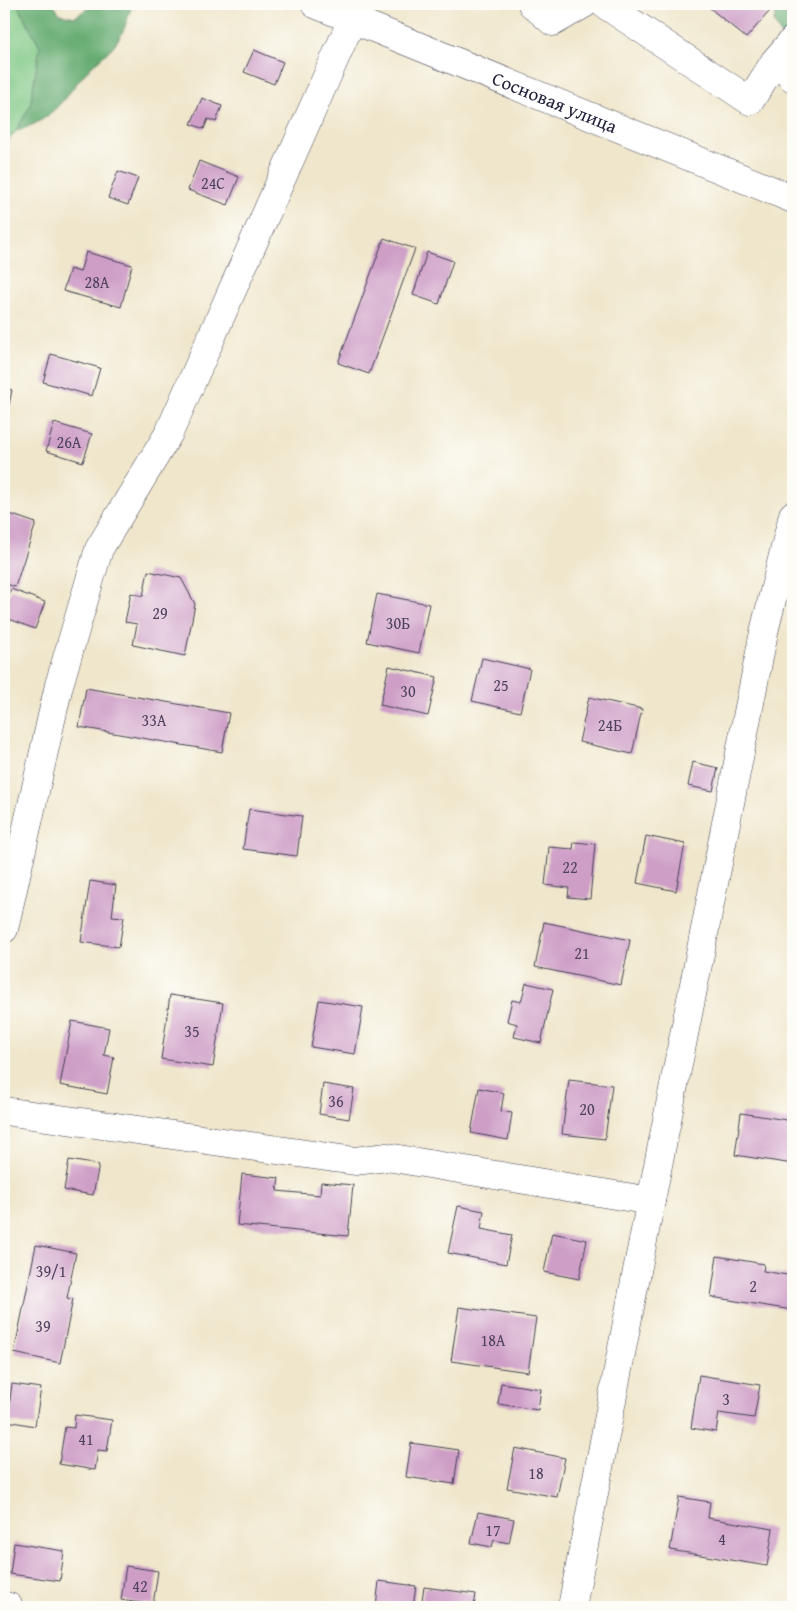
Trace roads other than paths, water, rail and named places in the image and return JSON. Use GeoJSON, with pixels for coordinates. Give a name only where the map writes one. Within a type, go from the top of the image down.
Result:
{"type":"FeatureCollection","features":[{"type":"Feature","properties":{"kind":"street","name":"Сосновая улица"},"geometry":{"type":"LineString","coordinates":[[315,4],[356,12],[793,199]]}},
{"type":"Feature","properties":{"kind":"street"},"geometry":{"type":"LineString","coordinates":[[532,4],[553,22],[584,4]]}},
{"type":"Feature","properties":{"kind":"street"},"geometry":{"type":"LineString","coordinates":[[604,4],[750,101],[784,69],[793,40]]}},
{"type":"Feature","properties":{"kind":"street"},"geometry":{"type":"LineString","coordinates":[[4,929],[59,685],[99,549],[169,433],[356,12]]}},
{"type":"Feature","properties":{"kind":"street"},"geometry":{"type":"LineString","coordinates":[[572,1607],[762,642],[793,515]]}},
{"type":"Feature","properties":{"kind":"street"},"geometry":{"type":"LineString","coordinates":[[4,1111],[355,1161],[387,1157],[651,1201]]}},
{"type":"Feature","properties":{"kind":"street"},"geometry":{"type":"LineString","coordinates":[[4,1606],[9,1607]]}}]}
